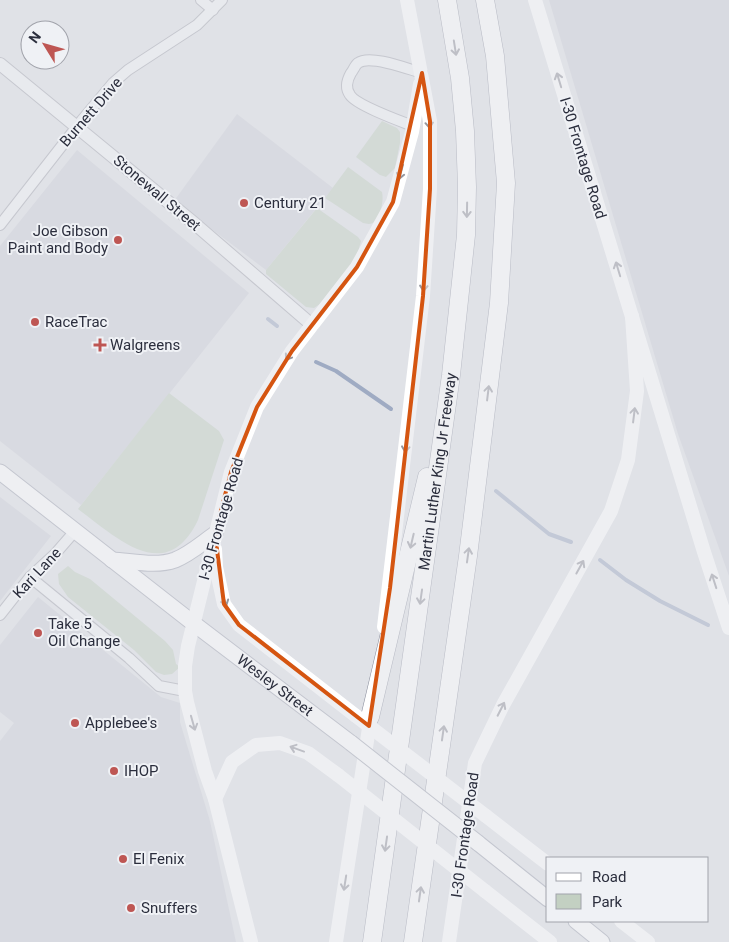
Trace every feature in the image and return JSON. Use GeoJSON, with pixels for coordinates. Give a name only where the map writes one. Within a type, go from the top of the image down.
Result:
{"type":"FeatureCollection","features":[{"type":"Feature","properties":{"kind":"highway","name":"Martin Luther King Jr Freeway"},"geometry":{"type":"LineString","coordinates":[[372,942],[451,375],[466,235],[465,131],[460,78],[447,0]]}},
{"type":"Feature","properties":{"kind":"highway"},"geometry":{"type":"LineString","coordinates":[[413,942],[468,556],[499,303],[506,183],[495,56],[485,0]]}},
{"type":"Feature","properties":{"kind":"highway"},"geometry":{"type":"LineString","coordinates":[[363,717],[451,375]]}},
{"type":"Feature","properties":{"kind":"main road","name":"I-30 Frontage Road"},"geometry":{"type":"LineString","coordinates":[[336,942],[363,717],[390,588],[423,296],[430,189],[430,121],[407,0]]}},
{"type":"Feature","properties":{"kind":"main road","name":"I-30 Frontage Road"},"geometry":{"type":"LineString","coordinates":[[535,0],[729,628]]}},
{"type":"Feature","properties":{"kind":"main road","name":"I-30 Frontage Road"},"geometry":{"type":"LineString","coordinates":[[251,942],[215,799],[205,771],[185,691],[185,666],[193,623],[231,472],[258,407],[292,352],[357,267],[393,202],[413,126],[422,73]]}},
{"type":"Feature","properties":{"kind":"main road","name":"I-30 Frontage Road"},"geometry":{"type":"LineString","coordinates":[[449,942],[475,764],[503,705],[611,512],[628,460],[637,391],[632,316]]}},
{"type":"Feature","properties":{"kind":"main road","name":"Wesley Street"},"geometry":{"type":"LineString","coordinates":[[0,472],[193,623],[351,743],[546,897]]}},
{"type":"Feature","properties":{"kind":"main road"},"geometry":{"type":"LineString","coordinates":[[215,534],[216,567],[224,604],[239,625],[363,717],[546,862]]}},
{"type":"Feature","properties":{"kind":"main road"},"geometry":{"type":"LineString","coordinates":[[112,560],[153,563],[174,560],[191,551],[215,534]]}},
{"type":"Feature","properties":{"kind":"main road"},"geometry":{"type":"LineString","coordinates":[[215,799],[232,762],[256,745],[280,743],[308,753],[550,942]]}},
{"type":"Feature","properties":{"kind":"main road"},"geometry":{"type":"LineString","coordinates":[[577,922],[602,942]]}},
{"type":"Feature","properties":{"kind":"main road"},"geometry":{"type":"LineString","coordinates":[[622,922],[648,942]]}},
{"type":"Feature","properties":{"kind":"street"},"geometry":{"type":"LineString","coordinates":[[200,0],[213,10]]}},
{"type":"Feature","properties":{"kind":"street","name":"Burnett Drive"},"geometry":{"type":"LineString","coordinates":[[0,225],[76,127],[113,83],[128,70],[197,25],[222,0]]}},
{"type":"Feature","properties":{"kind":"street"},"geometry":{"type":"LineString","coordinates":[[413,126],[367,106],[350,96],[346,86],[349,77],[358,64],[366,60],[376,60],[422,73]]}},
{"type":"Feature","properties":{"kind":"street","name":"Stonewall Street"},"geometry":{"type":"LineString","coordinates":[[0,64],[202,230],[312,325]]}},
{"type":"Feature","properties":{"kind":"street","name":"Kari Lane"},"geometry":{"type":"LineString","coordinates":[[0,615],[30,577],[55,554],[75,531]]}},
{"type":"Feature","properties":{"kind":"street"},"geometry":{"type":"LineString","coordinates":[[30,577],[129,658],[159,686],[185,691]]}},
{"type":"Feature","properties":{"kind":"highlighted area"},"geometry":{"type":"Polygon","coordinates":[[[422,73],[430,121],[430,189],[423,296],[390,588],[369,726],[239,625],[224,604],[215,534],[231,472],[257,407],[292,351],[357,267],[393,202],[422,73]]]}},
{"type":"Feature","properties":{"kind":"shaded area"},"geometry":{"type":"Polygon","coordinates":[[[549,0],[729,0],[729,576],[678,434],[549,0]]]}},
{"type":"Feature","properties":{"kind":"shaded area"},"geometry":{"type":"Polygon","coordinates":[[[237,114],[333,188],[266,270],[174,201],[237,114]]]}},
{"type":"Feature","properties":{"kind":"shaded area"},"geometry":{"type":"Polygon","coordinates":[[[77,150],[249,293],[81,505],[0,441],[0,246],[77,150]]]}},
{"type":"Feature","properties":{"kind":"shaded area"},"geometry":{"type":"Polygon","coordinates":[[[0,497],[51,536],[0,601],[0,497]]]}},
{"type":"Feature","properties":{"kind":"shaded area"},"geometry":{"type":"Polygon","coordinates":[[[38,597],[161,697],[180,703],[180,722],[210,821],[236,942],[0,942],[0,741],[14,723],[0,712],[0,645],[38,597]]]}},
{"type":"Feature","properties":{"kind":"green space"},"geometry":{"type":"Polygon","coordinates":[[[382,121],[397,128],[400,132],[400,143],[395,168],[386,177],[380,175],[356,157],[382,121]]]}},
{"type":"Feature","properties":{"kind":"green space"},"geometry":{"type":"Polygon","coordinates":[[[348,167],[382,192],[382,207],[377,218],[372,223],[363,223],[325,198],[348,167]]]}},
{"type":"Feature","properties":{"kind":"green space"},"geometry":{"type":"Polygon","coordinates":[[[317,208],[361,241],[358,252],[349,268],[320,304],[314,308],[306,307],[266,274],[266,270],[317,208]]]}},
{"type":"Feature","properties":{"kind":"green space"},"geometry":{"type":"Polygon","coordinates":[[[169,393],[219,431],[224,440],[198,520],[185,540],[171,550],[156,553],[140,550],[124,542],[78,509],[169,393]]]}},
{"type":"Feature","properties":{"kind":"green space"},"geometry":{"type":"Polygon","coordinates":[[[68,566],[75,572],[90,579],[165,641],[173,650],[176,664],[180,667],[172,674],[164,675],[156,672],[134,650],[68,597],[59,584],[58,574],[68,566]]]}},
{"type":"Feature","properties":{"kind":"waterway"},"geometry":{"type":"LineString","coordinates":[[268,319],[277,326]]}},
{"type":"Feature","properties":{"kind":"waterway"},"geometry":{"type":"LineString","coordinates":[[316,362],[336,371],[391,409]]}},
{"type":"Feature","properties":{"kind":"waterway"},"geometry":{"type":"LineString","coordinates":[[496,491],[549,534],[571,542]]}},
{"type":"Feature","properties":{"kind":"waterway"},"geometry":{"type":"LineString","coordinates":[[600,560],[626,580],[660,601],[708,625]]}},
{"type":"Feature","properties":{"kind":"place","name":"Century 21"},"geometry":{"type":"Point","coordinates":[244,203]}},
{"type":"Feature","properties":{"kind":"place","name":"Joe Gibson Paint and Body"},"geometry":{"type":"Point","coordinates":[118,240]}},
{"type":"Feature","properties":{"kind":"place","name":"RaceTrac"},"geometry":{"type":"Point","coordinates":[35,322]}},
{"type":"Feature","properties":{"kind":"place","name":"Walgreens"},"geometry":{"type":"Point","coordinates":[100,345]}},
{"type":"Feature","properties":{"kind":"place","name":"Take 5 Oil Change"},"geometry":{"type":"Point","coordinates":[38,633]}},
{"type":"Feature","properties":{"kind":"place","name":"Applebee's"},"geometry":{"type":"Point","coordinates":[75,723]}},
{"type":"Feature","properties":{"kind":"place","name":"IHOP"},"geometry":{"type":"Point","coordinates":[114,771]}},
{"type":"Feature","properties":{"kind":"place","name":"El Fenix"},"geometry":{"type":"Point","coordinates":[123,859]}},
{"type":"Feature","properties":{"kind":"place","name":"Snuffers"},"geometry":{"type":"Point","coordinates":[131,908]}}]}
